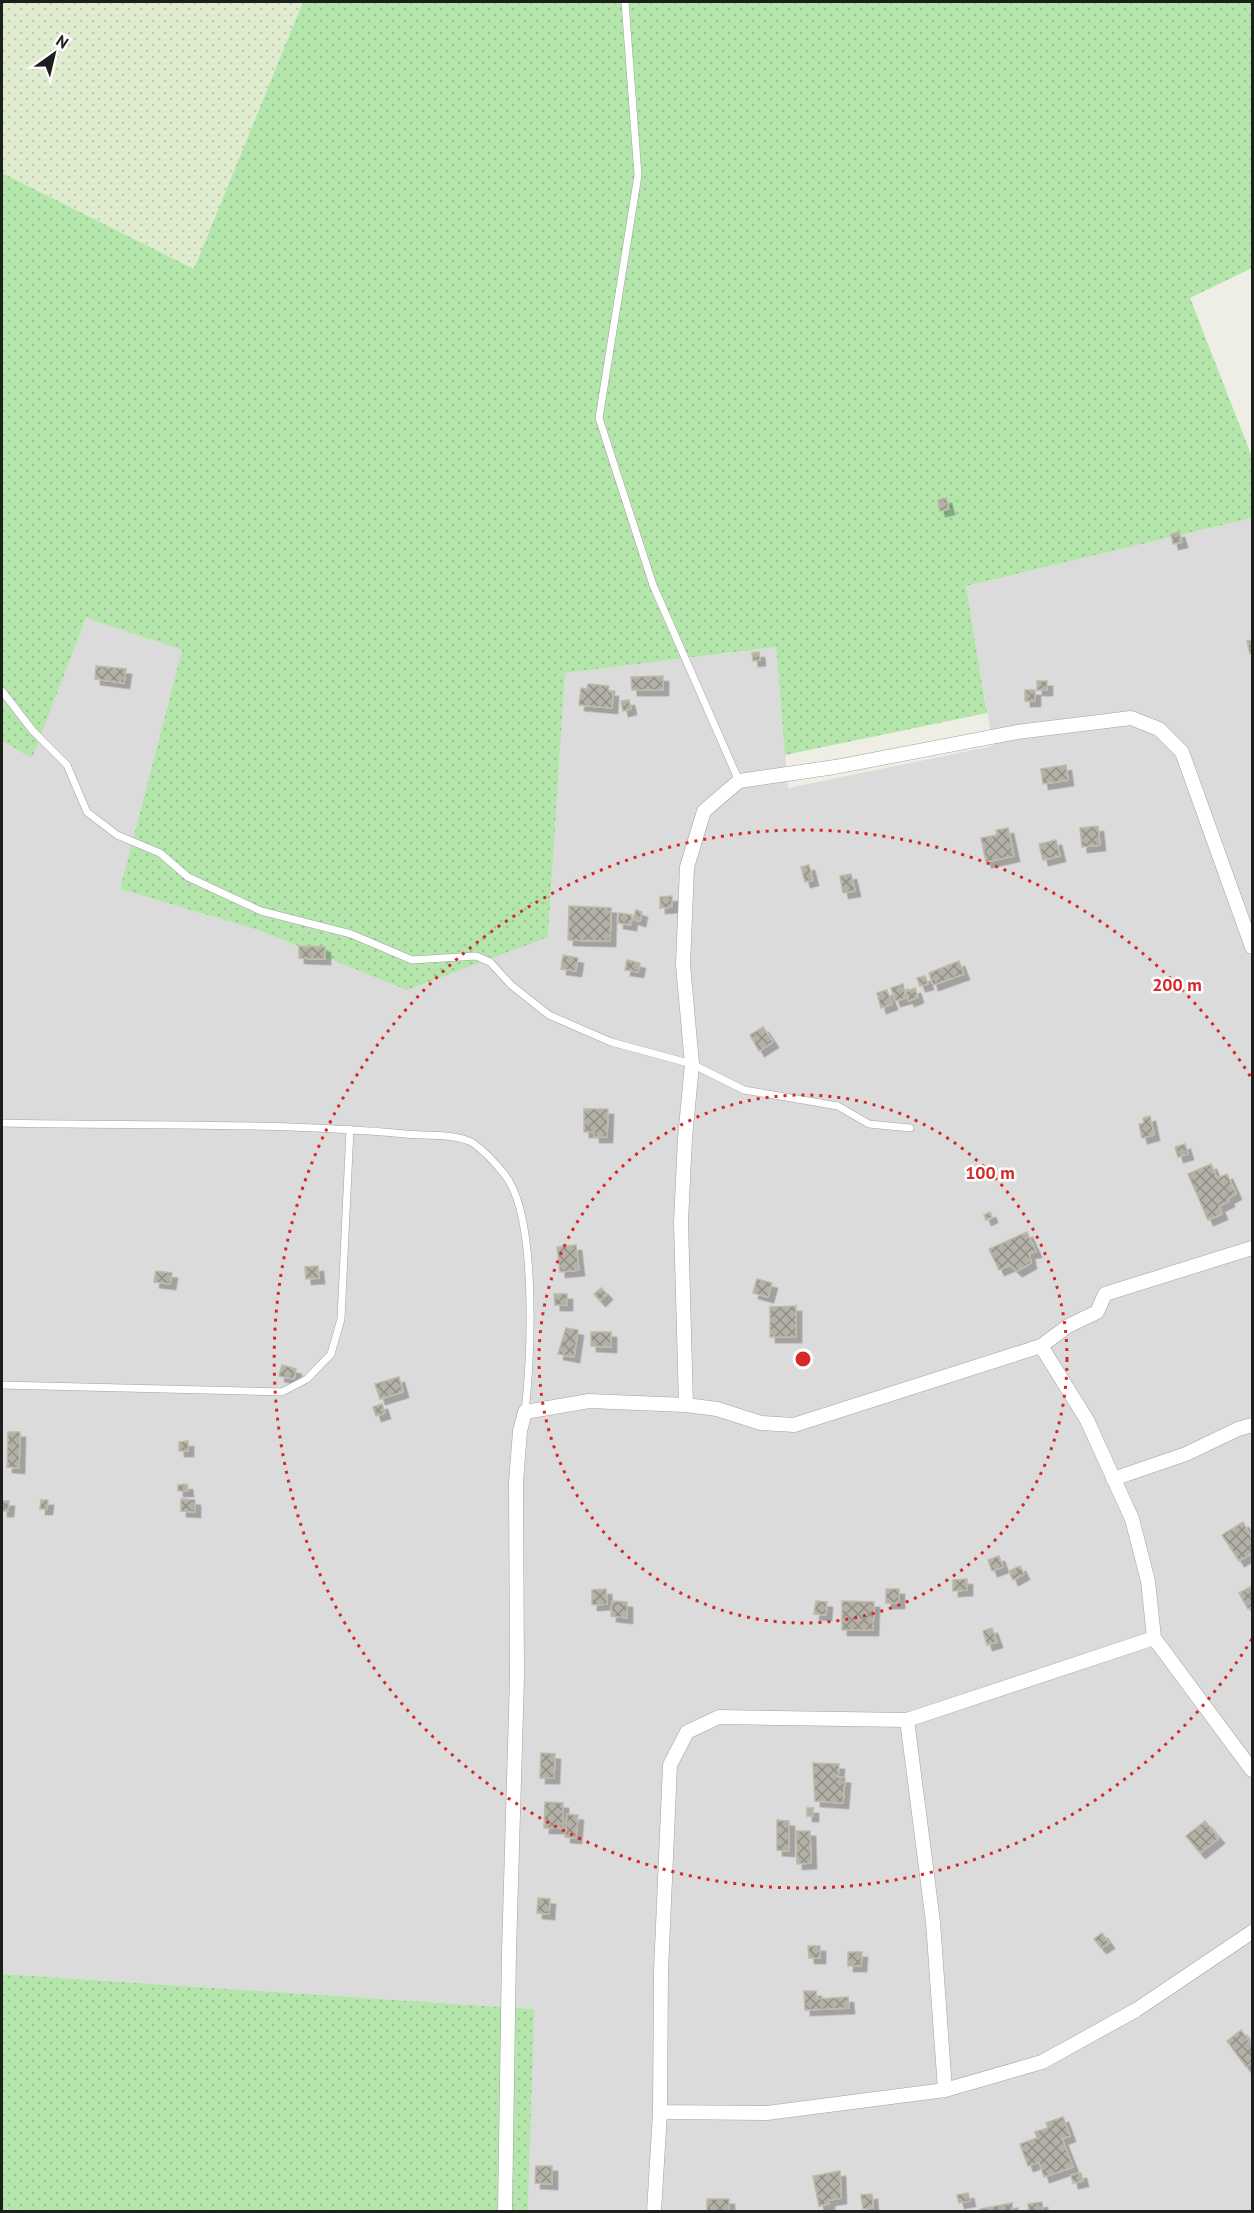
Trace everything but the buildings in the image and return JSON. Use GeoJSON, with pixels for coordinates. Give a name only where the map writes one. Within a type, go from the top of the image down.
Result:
{"type":"FeatureCollection","features":[{"type":"Feature","properties":{"kind":"street"},"geometry":{"type":"LineString","coordinates":[[686,1405],[681,1222],[685,1138],[692,1064],[682,965],[687,867],[704,811],[739,781],[835,767],[1017,732],[1131,718],[1159,729],[1182,752],[1252,947]]}},
{"type":"Feature","properties":{"kind":"street"},"geometry":{"type":"LineString","coordinates":[[505,2211],[509,1951],[517,1677],[516,1482],[520,1431],[525,1412],[589,1401],[686,1405],[717,1409],[761,1424],[794,1425],[1041,1346],[1068,1326],[1097,1312],[1105,1294],[1252,1248]]}},
{"type":"Feature","properties":{"kind":"street"},"geometry":{"type":"LineString","coordinates":[[1041,1346],[1087,1420],[1132,1519],[1142,1553],[1154,1638],[1252,1770]]}},
{"type":"Feature","properties":{"kind":"street"},"geometry":{"type":"LineString","coordinates":[[1113,1479],[1186,1454],[1238,1429],[1252,1425]]}},
{"type":"Feature","properties":{"kind":"street"},"geometry":{"type":"LineString","coordinates":[[654,2211],[660,2112],[661,1971],[670,1765],[687,1732],[719,1718],[908,1720],[1154,1638]]}},
{"type":"Feature","properties":{"kind":"street"},"geometry":{"type":"LineString","coordinates":[[908,1720],[933,1922],[945,2090]]}},
{"type":"Feature","properties":{"kind":"street"},"geometry":{"type":"LineString","coordinates":[[660,2112],[767,2113],[945,2090],[1042,2062],[1136,2010],[1252,1932]]}},
{"type":"Feature","properties":{"kind":"lane"},"geometry":{"type":"LineString","coordinates":[[625,2],[638,175],[599,418],[653,585],[739,781]]}},
{"type":"Feature","properties":{"kind":"lane"},"geometry":{"type":"LineString","coordinates":[[2,691],[33,731],[67,765],[87,812],[117,835],[160,853],[188,877],[261,911],[351,934],[412,960],[476,956],[490,963],[511,985],[549,1015],[611,1042],[692,1064],[744,1090],[838,1106],[868,1124],[910,1128]]}},
{"type":"Feature","properties":{"kind":"lane"},"geometry":{"type":"LineString","coordinates":[[2,1123],[350,1129],[453,1138],[472,1143],[506,1177],[523,1216],[530,1364],[525,1412]]}},
{"type":"Feature","properties":{"kind":"lane"},"geometry":{"type":"LineString","coordinates":[[2,1385],[282,1392],[307,1379],[331,1354],[341,1319],[350,1129]]}},
{"type":"Feature","properties":{"kind":"shaded area"},"geometry":{"type":"Polygon","coordinates":[[[1252,518],[1252,2211],[528,2211],[533,2009],[2,1974],[2,741],[32,757],[86,618],[182,650],[120,889],[261,931],[548,937],[565,673],[776,647],[788,788],[993,746],[966,586],[1252,518]]]}},
{"type":"Feature","properties":{"kind":"green space"},"geometry":{"type":"Polygon","coordinates":[[[2,2],[303,2],[194,269],[2,173],[2,2]]]}},
{"type":"Feature","properties":{"kind":"green space"},"geometry":{"type":"Polygon","coordinates":[[[303,2],[1252,2],[1252,268],[1190,298],[1252,457],[1252,518],[966,586],[987,713],[785,755],[776,647],[565,673],[548,937],[407,990],[261,931],[120,889],[182,650],[86,618],[32,758],[2,741],[2,173],[194,269],[303,2]]]}},
{"type":"Feature","properties":{"kind":"green space"},"geometry":{"type":"Polygon","coordinates":[[[2,1974],[534,2009],[528,2211],[2,2211],[2,1974]]]}}]}
